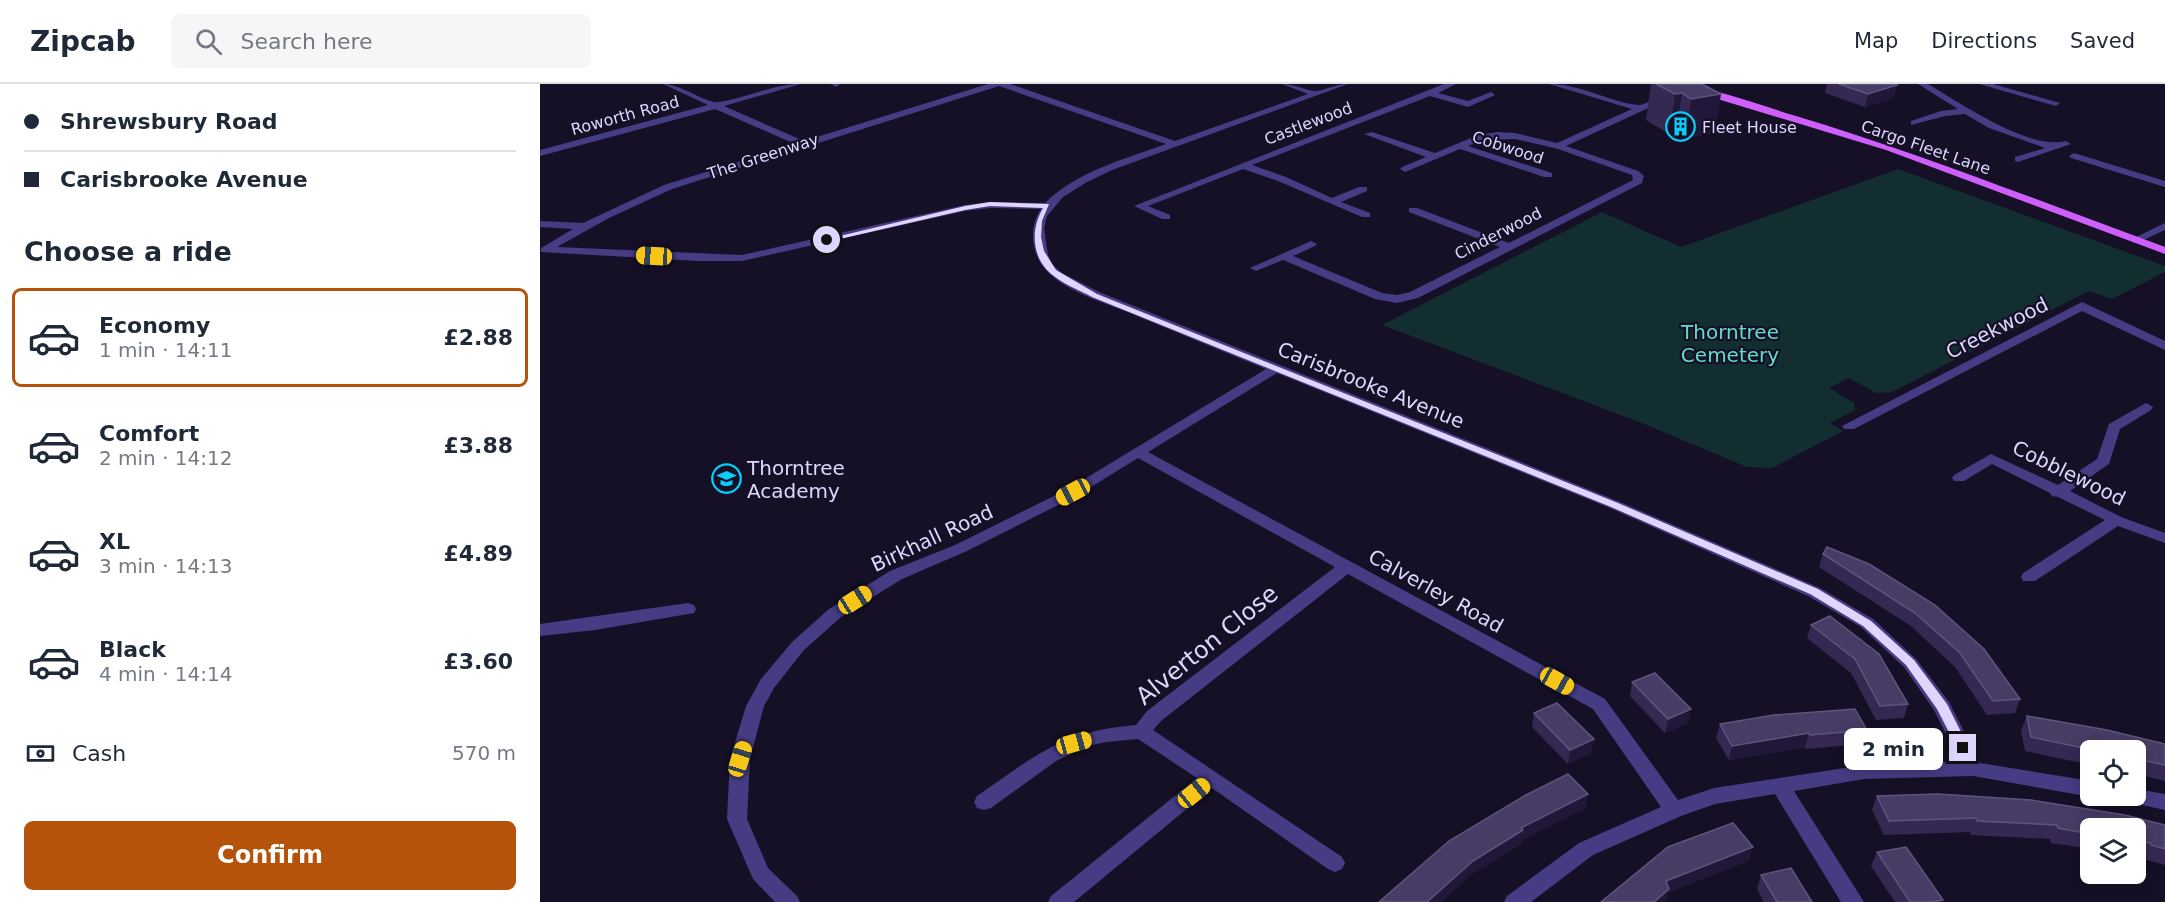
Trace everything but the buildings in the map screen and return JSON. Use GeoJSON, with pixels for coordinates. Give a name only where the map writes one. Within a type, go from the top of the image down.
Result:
{"type":"FeatureCollection","features":[{"type":"Feature","properties":{"kind":"main road","name":"Cargo Fleet Lane"},"geometry":{"type":"LineString","coordinates":[[1672,84],[1885,147],[2165,251]]}},
{"type":"Feature","properties":{"kind":"street"},"geometry":{"type":"LineString","coordinates":[[668,84],[802,144]]}},
{"type":"Feature","properties":{"kind":"street","name":"Roworth Road"},"geometry":{"type":"LineString","coordinates":[[540,153],[797,84]]}},
{"type":"Feature","properties":{"kind":"street","name":"The Greenway"},"geometry":{"type":"LineString","coordinates":[[542,252],[584,226],[668,187],[997,84]]}},
{"type":"Feature","properties":{"kind":"street"},"geometry":{"type":"LineString","coordinates":[[1002,84],[1174,144]]}},
{"type":"Feature","properties":{"kind":"street"},"geometry":{"type":"LineString","coordinates":[[1286,84],[1316,94]]}},
{"type":"Feature","properties":{"kind":"street"},"geometry":{"type":"LineString","coordinates":[[542,252],[742,258],[965,208],[990,204],[1047,206],[1077,182],[1174,144],[1344,84]]}},
{"type":"Feature","properties":{"kind":"street","name":"Castlewood"},"geometry":{"type":"LineString","coordinates":[[1166,218],[1139,206],[1452,84]]}},
{"type":"Feature","properties":{"kind":"street"},"geometry":{"type":"LineString","coordinates":[[1553,84],[1639,108]]}},
{"type":"Feature","properties":{"kind":"street"},"geometry":{"type":"LineString","coordinates":[[1922,84],[1992,126],[2055,148]]}},
{"type":"Feature","properties":{"kind":"street"},"geometry":{"type":"LineString","coordinates":[[1983,84],[2058,101],[2049,111]]}},
{"type":"Feature","properties":{"kind":"street"},"geometry":{"type":"LineString","coordinates":[[1405,169],[1492,133],[1517,135],[1556,147],[1686,88]]}},
{"type":"Feature","properties":{"kind":"street"},"geometry":{"type":"LineString","coordinates":[[1430,93],[1468,104]]}},
{"type":"Feature","properties":{"kind":"street"},"geometry":{"type":"LineString","coordinates":[[1454,110],[1491,95]]}},
{"type":"Feature","properties":{"kind":"street"},"geometry":{"type":"LineString","coordinates":[[1914,123],[1944,113],[1967,111]]}},
{"type":"Feature","properties":{"kind":"street"},"geometry":{"type":"LineString","coordinates":[[1369,134],[1434,156]]}},
{"type":"Feature","properties":{"kind":"street"},"geometry":{"type":"LineString","coordinates":[[2018,159],[2066,144]]}},
{"type":"Feature","properties":{"kind":"street","name":"Cobwood"},"geometry":{"type":"LineString","coordinates":[[1459,146],[1548,176]]}},
{"type":"Feature","properties":{"kind":"street","name":"Cinderwood"},"geometry":{"type":"LineString","coordinates":[[1283,256],[1378,296],[1397,298],[1414,294],[1638,181],[1639,176],[1635,172],[1556,147]]}},
{"type":"Feature","properties":{"kind":"street"},"geometry":{"type":"LineString","coordinates":[[2074,156],[2165,184]]}},
{"type":"Feature","properties":{"kind":"street"},"geometry":{"type":"LineString","coordinates":[[1242,165],[1282,179],[1366,215]]}},
{"type":"Feature","properties":{"kind":"street"},"geometry":{"type":"LineString","coordinates":[[1332,202],[1363,189]]}},
{"type":"Feature","properties":{"kind":"street","name":"Carisbrooke Avenue"},"geometry":{"type":"LineString","coordinates":[[1047,206],[1039,221],[1037,237],[1040,251],[1053,272],[1095,295],[1615,505],[1814,592],[1867,623],[1910,663],[1942,707],[1973,769]]}},
{"type":"Feature","properties":{"kind":"street"},"geometry":{"type":"LineString","coordinates":[[1413,210],[1508,246]]}},
{"type":"Feature","properties":{"kind":"street"},"geometry":{"type":"LineString","coordinates":[[540,224],[584,226]]}},
{"type":"Feature","properties":{"kind":"street"},"geometry":{"type":"LineString","coordinates":[[2135,240],[2165,226]]}},
{"type":"Feature","properties":{"kind":"street"},"geometry":{"type":"LineString","coordinates":[[2151,232],[2165,237]]}},
{"type":"Feature","properties":{"kind":"street"},"geometry":{"type":"LineString","coordinates":[[1256,268],[1311,244]]}},
{"type":"Feature","properties":{"kind":"street","name":"Creekwood"},"geometry":{"type":"LineString","coordinates":[[1849,426],[2082,306],[2165,346]]}},
{"type":"Feature","properties":{"kind":"street","name":"Birkhall Road"},"geometry":{"type":"LineString","coordinates":[[789,902],[760,873],[737,819],[740,759],[755,706],[767,684],[798,646],[835,613],[896,575],[1017,522],[1139,453],[1276,368]]}},
{"type":"Feature","properties":{"kind":"street"},"geometry":{"type":"LineString","coordinates":[[2057,493],[2104,461],[2114,427],[2146,408]]}},
{"type":"Feature","properties":{"kind":"street","name":"Calverley Road"},"geometry":{"type":"LineString","coordinates":[[1139,453],[1599,704],[1674,810]]}},
{"type":"Feature","properties":{"kind":"street","name":"Cobblewood"},"geometry":{"type":"LineString","coordinates":[[1959,478],[1991,458],[2057,493],[2116,520],[2165,538]]}},
{"type":"Feature","properties":{"kind":"street"},"geometry":{"type":"LineString","coordinates":[[2029,577],[2116,520]]}},
{"type":"Feature","properties":{"kind":"street","name":"Alverton Close"},"geometry":{"type":"LineString","coordinates":[[1335,863],[1164,745],[1141,732],[1154,716],[1347,566]]}},
{"type":"Feature","properties":{"kind":"street"},"geometry":{"type":"LineString","coordinates":[[540,630],[688,609]]}},
{"type":"Feature","properties":{"kind":"street"},"geometry":{"type":"LineString","coordinates":[[984,802],[1041,761],[1074,743],[1106,734],[1141,732]]}},
{"type":"Feature","properties":{"kind":"street"},"geometry":{"type":"LineString","coordinates":[[1515,902],[1586,849],[1674,810],[1714,796],[1864,772],[1973,769],[2080,787]]}},
{"type":"Feature","properties":{"kind":"street"},"geometry":{"type":"LineString","coordinates":[[1059,902],[1211,778]]}},
{"type":"Feature","properties":{"kind":"street"},"geometry":{"type":"LineString","coordinates":[[1779,784],[1853,902]]}},
{"type":"Feature","properties":{"kind":"street"},"geometry":{"type":"LineString","coordinates":[[2146,799],[2165,802]]}},
{"type":"Feature","properties":{"kind":"green space","name":"Thorntree Cemetery"},"geometry":{"type":"Polygon","coordinates":[[[1898,169],[2165,266],[2165,272],[2112,299],[2089,291],[1892,392],[1876,393],[1849,378],[1829,388],[1854,403],[1855,410],[1830,423],[1843,431],[1772,468],[1747,467],[1642,423],[1382,325],[1602,212],[1681,247],[1898,169]]]}},
{"type":"Feature","properties":{"kind":"place","name":"Fleet House"},"geometry":{"type":"Point","coordinates":[1681,127]}},
{"type":"Feature","properties":{"kind":"place","name":"Thorntree Academy"},"geometry":{"type":"Point","coordinates":[726,479]}},
{"type":"Feature","properties":{"kind":"route"},"geometry":{"type":"LineString","coordinates":[[827,240],[990,204],[1047,206],[1039,221],[1037,237],[1040,251],[1053,272],[1095,295],[1615,505],[1814,592],[1867,623],[1910,663],[1942,707],[1963,748]]}}]}
